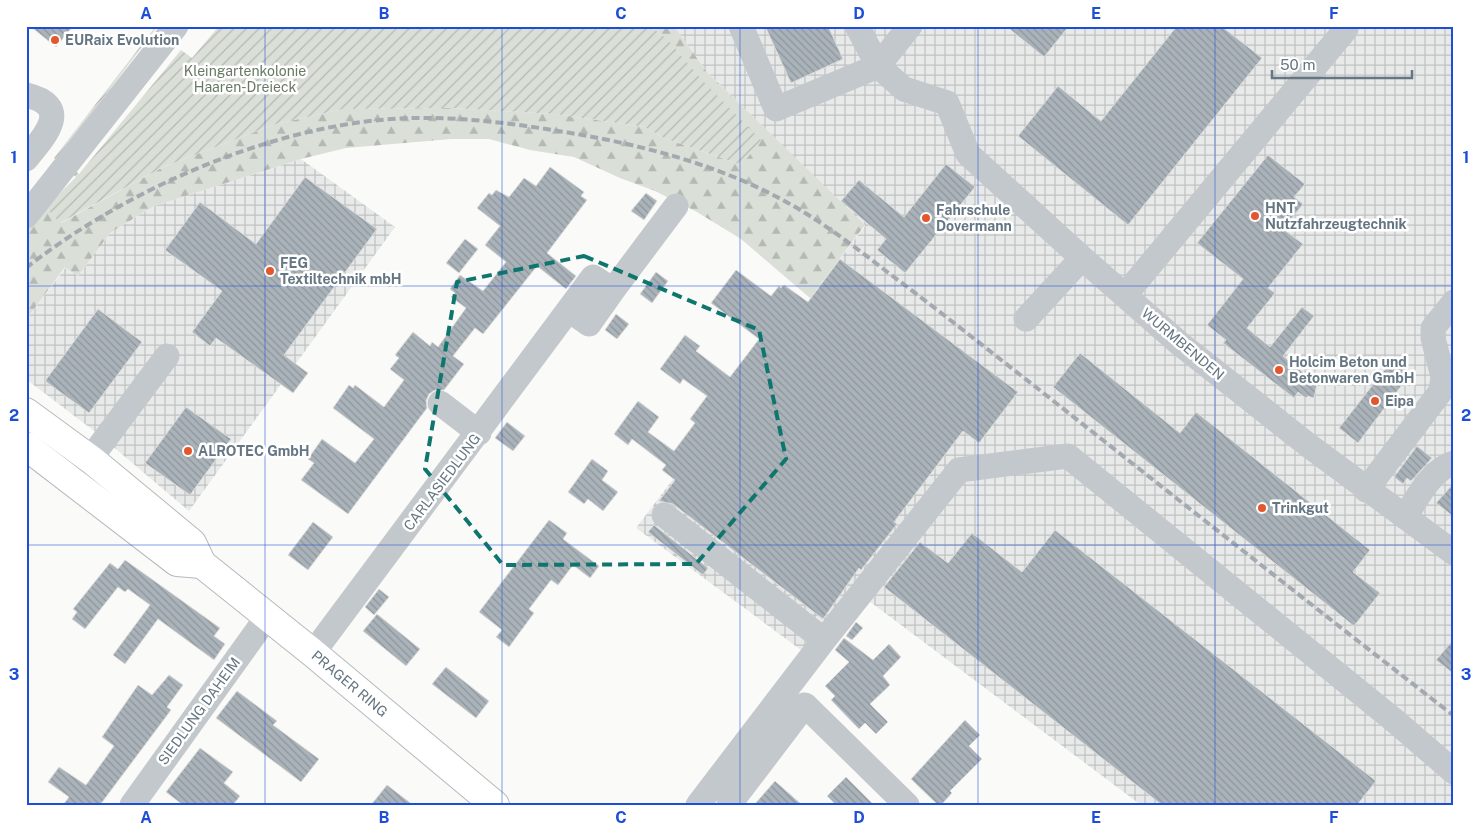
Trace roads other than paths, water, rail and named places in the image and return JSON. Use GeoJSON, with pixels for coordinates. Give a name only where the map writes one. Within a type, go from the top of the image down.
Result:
{"type":"FeatureCollection","features":[{"type":"Feature","properties":{"kind":"main road","name":"PRAGER RING"},"geometry":{"type":"LineString","coordinates":[[26,412],[90,458],[192,542],[202,564],[313,653],[495,805]]}},
{"type":"Feature","properties":{"kind":"main road"},"geometry":{"type":"LineString","coordinates":[[26,446],[177,562],[202,564]]}},
{"type":"Feature","properties":{"kind":"street"},"geometry":{"type":"LineString","coordinates":[[26,216],[176,26]]}},
{"type":"Feature","properties":{"kind":"street"},"geometry":{"type":"LineString","coordinates":[[741,26],[776,109],[878,66],[910,26]]}},
{"type":"Feature","properties":{"kind":"street"},"geometry":{"type":"LineString","coordinates":[[856,26],[878,66]]}},
{"type":"Feature","properties":{"kind":"street"},"geometry":{"type":"LineString","coordinates":[[1125,295],[1346,29]]}},
{"type":"Feature","properties":{"kind":"street","name":"WURMBENDEN"},"geometry":{"type":"LineString","coordinates":[[878,66],[904,90],[946,102],[968,154],[1082,258],[1187,349],[1366,490],[1454,553]]}},
{"type":"Feature","properties":{"kind":"street"},"geometry":{"type":"LineString","coordinates":[[26,95],[37,98],[49,106],[53,118],[48,132],[26,159]]}},
{"type":"Feature","properties":{"kind":"street","name":"CARLASIEDLUNG"},"geometry":{"type":"LineString","coordinates":[[313,653],[479,433],[593,277],[613,290],[676,206]]}},
{"type":"Feature","properties":{"kind":"street"},"geometry":{"type":"LineString","coordinates":[[1026,318],[1082,258]]}},
{"type":"Feature","properties":{"kind":"street"},"geometry":{"type":"LineString","coordinates":[[1366,490],[1441,391],[1443,377],[1432,338],[1433,328],[1454,302]]}},
{"type":"Feature","properties":{"kind":"street"},"geometry":{"type":"LineString","coordinates":[[90,458],[167,356]]}},
{"type":"Feature","properties":{"kind":"street"},"geometry":{"type":"LineString","coordinates":[[440,404],[479,433]]}},
{"type":"Feature","properties":{"kind":"street"},"geometry":{"type":"LineString","coordinates":[[698,805],[824,640],[959,470],[1068,456],[1454,772]]}},
{"type":"Feature","properties":{"kind":"street"},"geometry":{"type":"LineString","coordinates":[[1404,517],[1434,476],[1447,465],[1454,463]]}},
{"type":"Feature","properties":{"kind":"street"},"geometry":{"type":"LineString","coordinates":[[664,516],[824,640]]}},
{"type":"Feature","properties":{"kind":"street","name":"SIEDLUNG DAHEIM"},"geometry":{"type":"LineString","coordinates":[[132,805],[267,617]]}},
{"type":"Feature","properties":{"kind":"street"},"geometry":{"type":"LineString","coordinates":[[729,805],[804,705],[907,805]]}},
{"type":"Feature","properties":{"kind":"railway"},"geometry":{"type":"LineString","coordinates":[[26,268],[67,238],[112,211],[160,185],[210,163],[261,145],[313,131],[365,122],[437,118],[502,123],[567,132],[684,159],[732,176],[777,197],[806,213],[846,241],[962,329],[1454,716]]}},
{"type":"Feature","properties":{"kind":"place","name":"EURaix Evolution"},"geometry":{"type":"Point","coordinates":[55,40]}},
{"type":"Feature","properties":{"kind":"place","name":"HNT Nutzfahrzeugtechnik"},"geometry":{"type":"Point","coordinates":[1255,216]}},
{"type":"Feature","properties":{"kind":"place","name":"Fahrschule Dovermann"},"geometry":{"type":"Point","coordinates":[926,218]}},
{"type":"Feature","properties":{"kind":"place","name":"FEG Textiltechnik mbH"},"geometry":{"type":"Point","coordinates":[270,271]}},
{"type":"Feature","properties":{"kind":"place","name":"Holcim Beton und Betonwaren GmbH"},"geometry":{"type":"Point","coordinates":[1279,370]}},
{"type":"Feature","properties":{"kind":"place","name":"Eipa"},"geometry":{"type":"Point","coordinates":[1375,401]}},
{"type":"Feature","properties":{"kind":"place","name":"ALROTEC GmbH"},"geometry":{"type":"Point","coordinates":[188,451]}},
{"type":"Feature","properties":{"kind":"place","name":"Trinkgut"},"geometry":{"type":"Point","coordinates":[1262,508]}},
{"type":"Feature","properties":{"kind":"park label","name":"Kleingartenkolonie Haaren-Dreieck"},"geometry":{"type":"Point","coordinates":[245,79]}}]}
